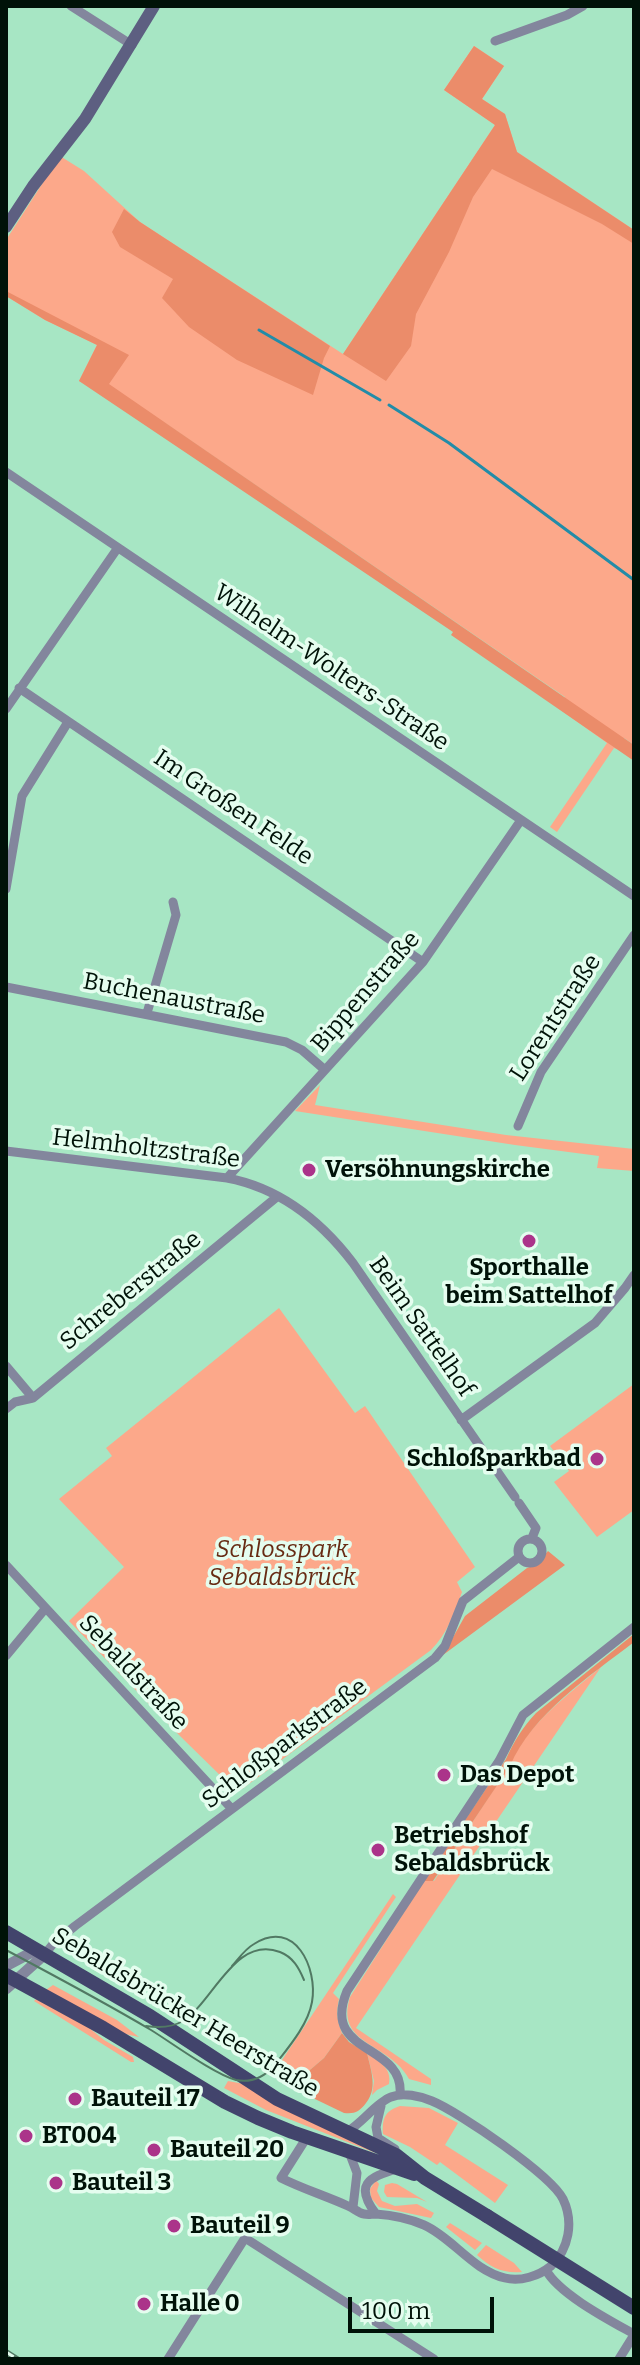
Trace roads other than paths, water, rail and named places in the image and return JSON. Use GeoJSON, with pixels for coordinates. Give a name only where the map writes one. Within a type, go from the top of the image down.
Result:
{"type":"FeatureCollection","features":[{"type":"Feature","properties":{"kind":"main road"},"geometry":{"type":"LineString","coordinates":[[6,227],[33,186],[85,119],[154,6]]}},
{"type":"Feature","properties":{"kind":"main road","name":"Sebaldsbrücker Heerstraße"},"geometry":{"type":"LineString","coordinates":[[6,1932],[44,1949],[277,2099],[348,2131],[634,2308]]}},
{"type":"Feature","properties":{"kind":"main road","name":"Sebaldsbrücker Heerstraße"},"geometry":{"type":"LineString","coordinates":[[9,1981],[114,2034],[225,2102],[258,2118],[349,2151],[397,2162]]}},
{"type":"Feature","properties":{"kind":"street"},"geometry":{"type":"LineString","coordinates":[[71,6],[132,45]]}},
{"type":"Feature","properties":{"kind":"street"},"geometry":{"type":"LineString","coordinates":[[495,41],[567,15],[583,6]]}},
{"type":"Feature","properties":{"kind":"street","name":"Wilhelm-Wolters-Straße"},"geometry":{"type":"LineString","coordinates":[[6,472],[634,896]]}},
{"type":"Feature","properties":{"kind":"street"},"geometry":{"type":"LineString","coordinates":[[6,709],[117,549]]}},
{"type":"Feature","properties":{"kind":"street","name":"Im Großen Felde"},"geometry":{"type":"LineString","coordinates":[[19,688],[423,962]]}},
{"type":"Feature","properties":{"kind":"street"},"geometry":{"type":"LineString","coordinates":[[6,889],[22,796],[68,722]]}},
{"type":"Feature","properties":{"kind":"street","name":"Bippenstraße"},"geometry":{"type":"LineString","coordinates":[[227,1178],[423,962],[521,820]]}},
{"type":"Feature","properties":{"kind":"street"},"geometry":{"type":"LineString","coordinates":[[147,1013],[176,915],[173,902]]}},
{"type":"Feature","properties":{"kind":"street","name":"Lorentstraße"},"geometry":{"type":"LineString","coordinates":[[518,1126],[541,1072],[634,935]]}},
{"type":"Feature","properties":{"kind":"street","name":"Buchenaustraße"},"geometry":{"type":"LineString","coordinates":[[6,987],[286,1042],[302,1050],[325,1070]]}},
{"type":"Feature","properties":{"kind":"street","name":"Helmholtzstraße"},"geometry":{"type":"LineString","coordinates":[[6,1151],[227,1178],[251,1182],[278,1196]]}},
{"type":"Feature","properties":{"kind":"street","name":"Schreberstraße"},"geometry":{"type":"LineString","coordinates":[[6,1409],[15,1402],[33,1398],[278,1196]]}},
{"type":"Feature","properties":{"kind":"street","name":"Beim Sattelhof"},"geometry":{"type":"LineString","coordinates":[[278,1196],[313,1219],[335,1240],[536,1528],[532,1538]]}},
{"type":"Feature","properties":{"kind":"street"},"geometry":{"type":"LineString","coordinates":[[461,1420],[595,1323],[634,1275]]}},
{"type":"Feature","properties":{"kind":"street"},"geometry":{"type":"LineString","coordinates":[[6,1366],[33,1398]]}},
{"type":"Feature","properties":{"kind":"street"},"geometry":{"type":"LineString","coordinates":[[532,1538],[541,1546],[540,1557],[533,1563],[519,1557],[517,1550],[525,1539],[532,1538]]}},
{"type":"Feature","properties":{"kind":"street","name":"Schloßparkstraße"},"geometry":{"type":"LineString","coordinates":[[44,1949],[435,1658],[445,1646],[463,1601],[519,1557]]}},
{"type":"Feature","properties":{"kind":"street","name":"Sebaldstraße"},"geometry":{"type":"LineString","coordinates":[[6,1565],[231,1808]]}},
{"type":"Feature","properties":{"kind":"street"},"geometry":{"type":"LineString","coordinates":[[6,1656],[45,1609]]}},
{"type":"Feature","properties":{"kind":"street"},"geometry":{"type":"LineString","coordinates":[[400,2095],[401,2084],[390,2064],[350,2037],[340,2007],[347,1991],[499,1761],[523,1715],[634,1627]]}},
{"type":"Feature","properties":{"kind":"street"},"geometry":{"type":"LineString","coordinates":[[6,1966],[44,1949]]}},
{"type":"Feature","properties":{"kind":"street"},"geometry":{"type":"LineString","coordinates":[[9,1981],[44,1949]]}},
{"type":"Feature","properties":{"kind":"street"},"geometry":{"type":"LineString","coordinates":[[307,2137],[281,2178],[366,2215],[376,2214],[425,2225],[471,2260],[506,2279],[529,2278],[546,2270],[562,2252],[570,2221],[563,2198],[532,2168],[457,2115],[426,2098],[400,2095],[389,2097],[348,2131]]}},
{"type":"Feature","properties":{"kind":"street"},"geometry":{"type":"LineString","coordinates":[[376,2214],[365,2193],[366,2183],[397,2162],[394,2148],[378,2138],[376,2127],[383,2103]]}},
{"type":"Feature","properties":{"kind":"street"},"geometry":{"type":"LineString","coordinates":[[349,2151],[357,2173],[353,2207]]}},
{"type":"Feature","properties":{"kind":"street"},"geometry":{"type":"LineString","coordinates":[[168,2359],[245,2238],[434,2359]]}},
{"type":"Feature","properties":{"kind":"street"},"geometry":{"type":"LineString","coordinates":[[546,2270],[562,2290],[634,2334],[619,2359]]}},
{"type":"Feature","properties":{"kind":"waterway"},"geometry":{"type":"LineString","coordinates":[[259,330],[380,400]]}},
{"type":"Feature","properties":{"kind":"waterway"},"geometry":{"type":"LineString","coordinates":[[389,405],[449,443],[634,580]]}},
{"type":"Feature","properties":{"kind":"tram line"},"geometry":{"type":"LineString","coordinates":[[6,1950],[133,2020],[216,2071],[236,2080],[247,2081],[270,2070],[291,2044],[310,2011],[313,1989],[301,1950],[281,1937],[254,1944],[232,1966]]}},
{"type":"Feature","properties":{"kind":"tram line"},"geometry":{"type":"LineString","coordinates":[[146,2026],[165,2027],[183,2021],[226,1973],[250,1953],[264,1949],[285,1954],[295,1963],[304,1980]]}},
{"type":"Feature","properties":{"kind":"railway"},"geometry":{"type":"LineString","coordinates":[[6,2352],[17,2359]]}},
{"type":"Feature","properties":{"kind":"place","name":"Versöhnungskirche"},"geometry":{"type":"Point","coordinates":[309,1170]}},
{"type":"Feature","properties":{"kind":"place","name":"Sporthalle beim Sattelhof"},"geometry":{"type":"Point","coordinates":[529,1241]}},
{"type":"Feature","properties":{"kind":"place","name":"Schloßparkbad"},"geometry":{"type":"Point","coordinates":[597,1459]}},
{"type":"Feature","properties":{"kind":"place","name":"Das Depot"},"geometry":{"type":"Point","coordinates":[444,1775]}},
{"type":"Feature","properties":{"kind":"place","name":"Betriebshof Sebaldsbrück"},"geometry":{"type":"Point","coordinates":[378,1850]}},
{"type":"Feature","properties":{"kind":"place","name":"Bauteil 17"},"geometry":{"type":"Point","coordinates":[75,2099]}},
{"type":"Feature","properties":{"kind":"place","name":"BT004"},"geometry":{"type":"Point","coordinates":[26,2136]}},
{"type":"Feature","properties":{"kind":"place","name":"Bauteil 20"},"geometry":{"type":"Point","coordinates":[154,2150]}},
{"type":"Feature","properties":{"kind":"place","name":"Bauteil 3"},"geometry":{"type":"Point","coordinates":[56,2183]}},
{"type":"Feature","properties":{"kind":"place","name":"Bauteil 9"},"geometry":{"type":"Point","coordinates":[174,2226]}},
{"type":"Feature","properties":{"kind":"place","name":"Halle 0"},"geometry":{"type":"Point","coordinates":[144,2304]}},
{"type":"Feature","properties":{"kind":"park label","name":"Schlosspark Sebaldsbrück"},"geometry":{"type":"Point","coordinates":[282,1564]}}]}
